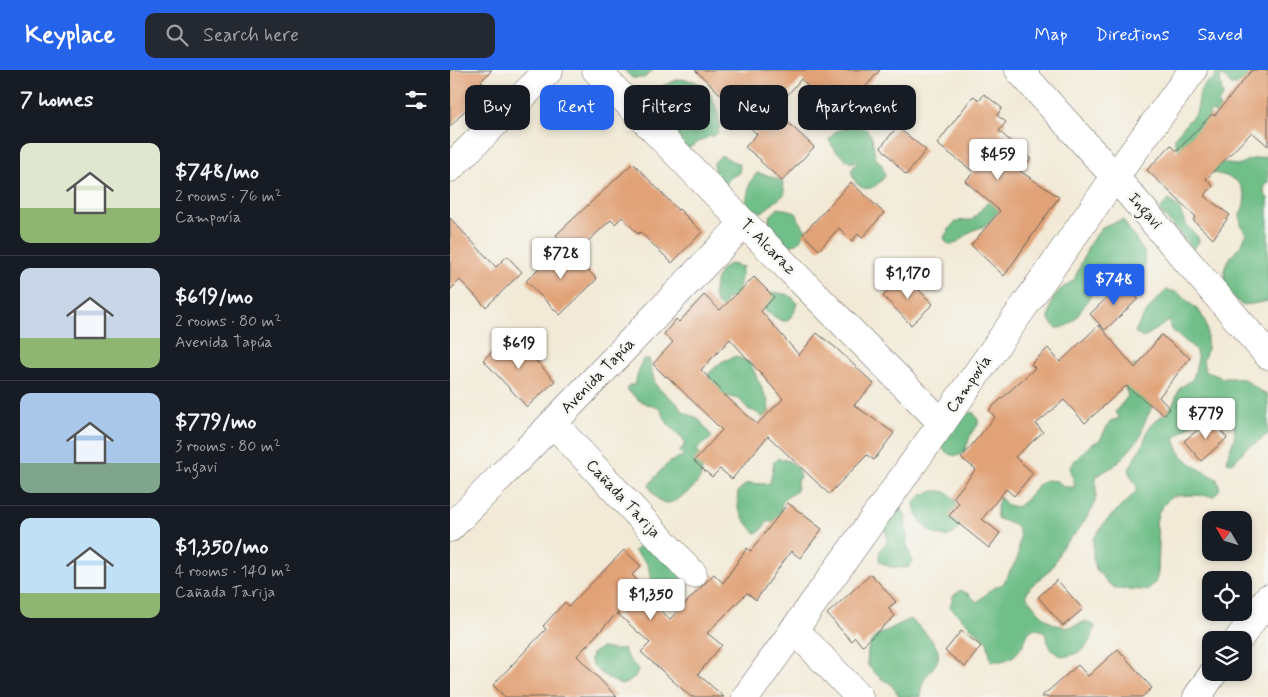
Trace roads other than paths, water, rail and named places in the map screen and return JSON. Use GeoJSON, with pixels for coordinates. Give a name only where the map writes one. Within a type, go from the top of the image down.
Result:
{"type":"FeatureCollection","features":[{"type":"Feature","properties":{"kind":"street"},"geometry":{"type":"LineString","coordinates":[[450,168],[549,70]]}},
{"type":"Feature","properties":{"kind":"street","name":"T. Alcaraz"},"geometry":{"type":"LineString","coordinates":[[596,70],[942,423]]}},
{"type":"Feature","properties":{"kind":"street","name":"Ingavi"},"geometry":{"type":"LineString","coordinates":[[1019,70],[1115,177],[1268,355]]}},
{"type":"Feature","properties":{"kind":"street","name":"Campovía"},"geometry":{"type":"LineString","coordinates":[[746,697],[1193,70]]}},
{"type":"Feature","properties":{"kind":"street","name":"Avenida Tapúa"},"geometry":{"type":"LineString","coordinates":[[450,528],[553,423],[744,222]]}},
{"type":"Feature","properties":{"kind":"street","name":"Cañada Tarija"},"geometry":{"type":"LineString","coordinates":[[553,423],[693,574]]}},
{"type":"Feature","properties":{"kind":"street"},"geometry":{"type":"LineString","coordinates":[[1244,631],[1268,598]]}},
{"type":"Feature","properties":{"kind":"street"},"geometry":{"type":"LineString","coordinates":[[794,629],[859,697]]}},
{"type":"Feature","properties":{"kind":"street"},"geometry":{"type":"LineString","coordinates":[[1197,697],[1208,681]]}}]}
